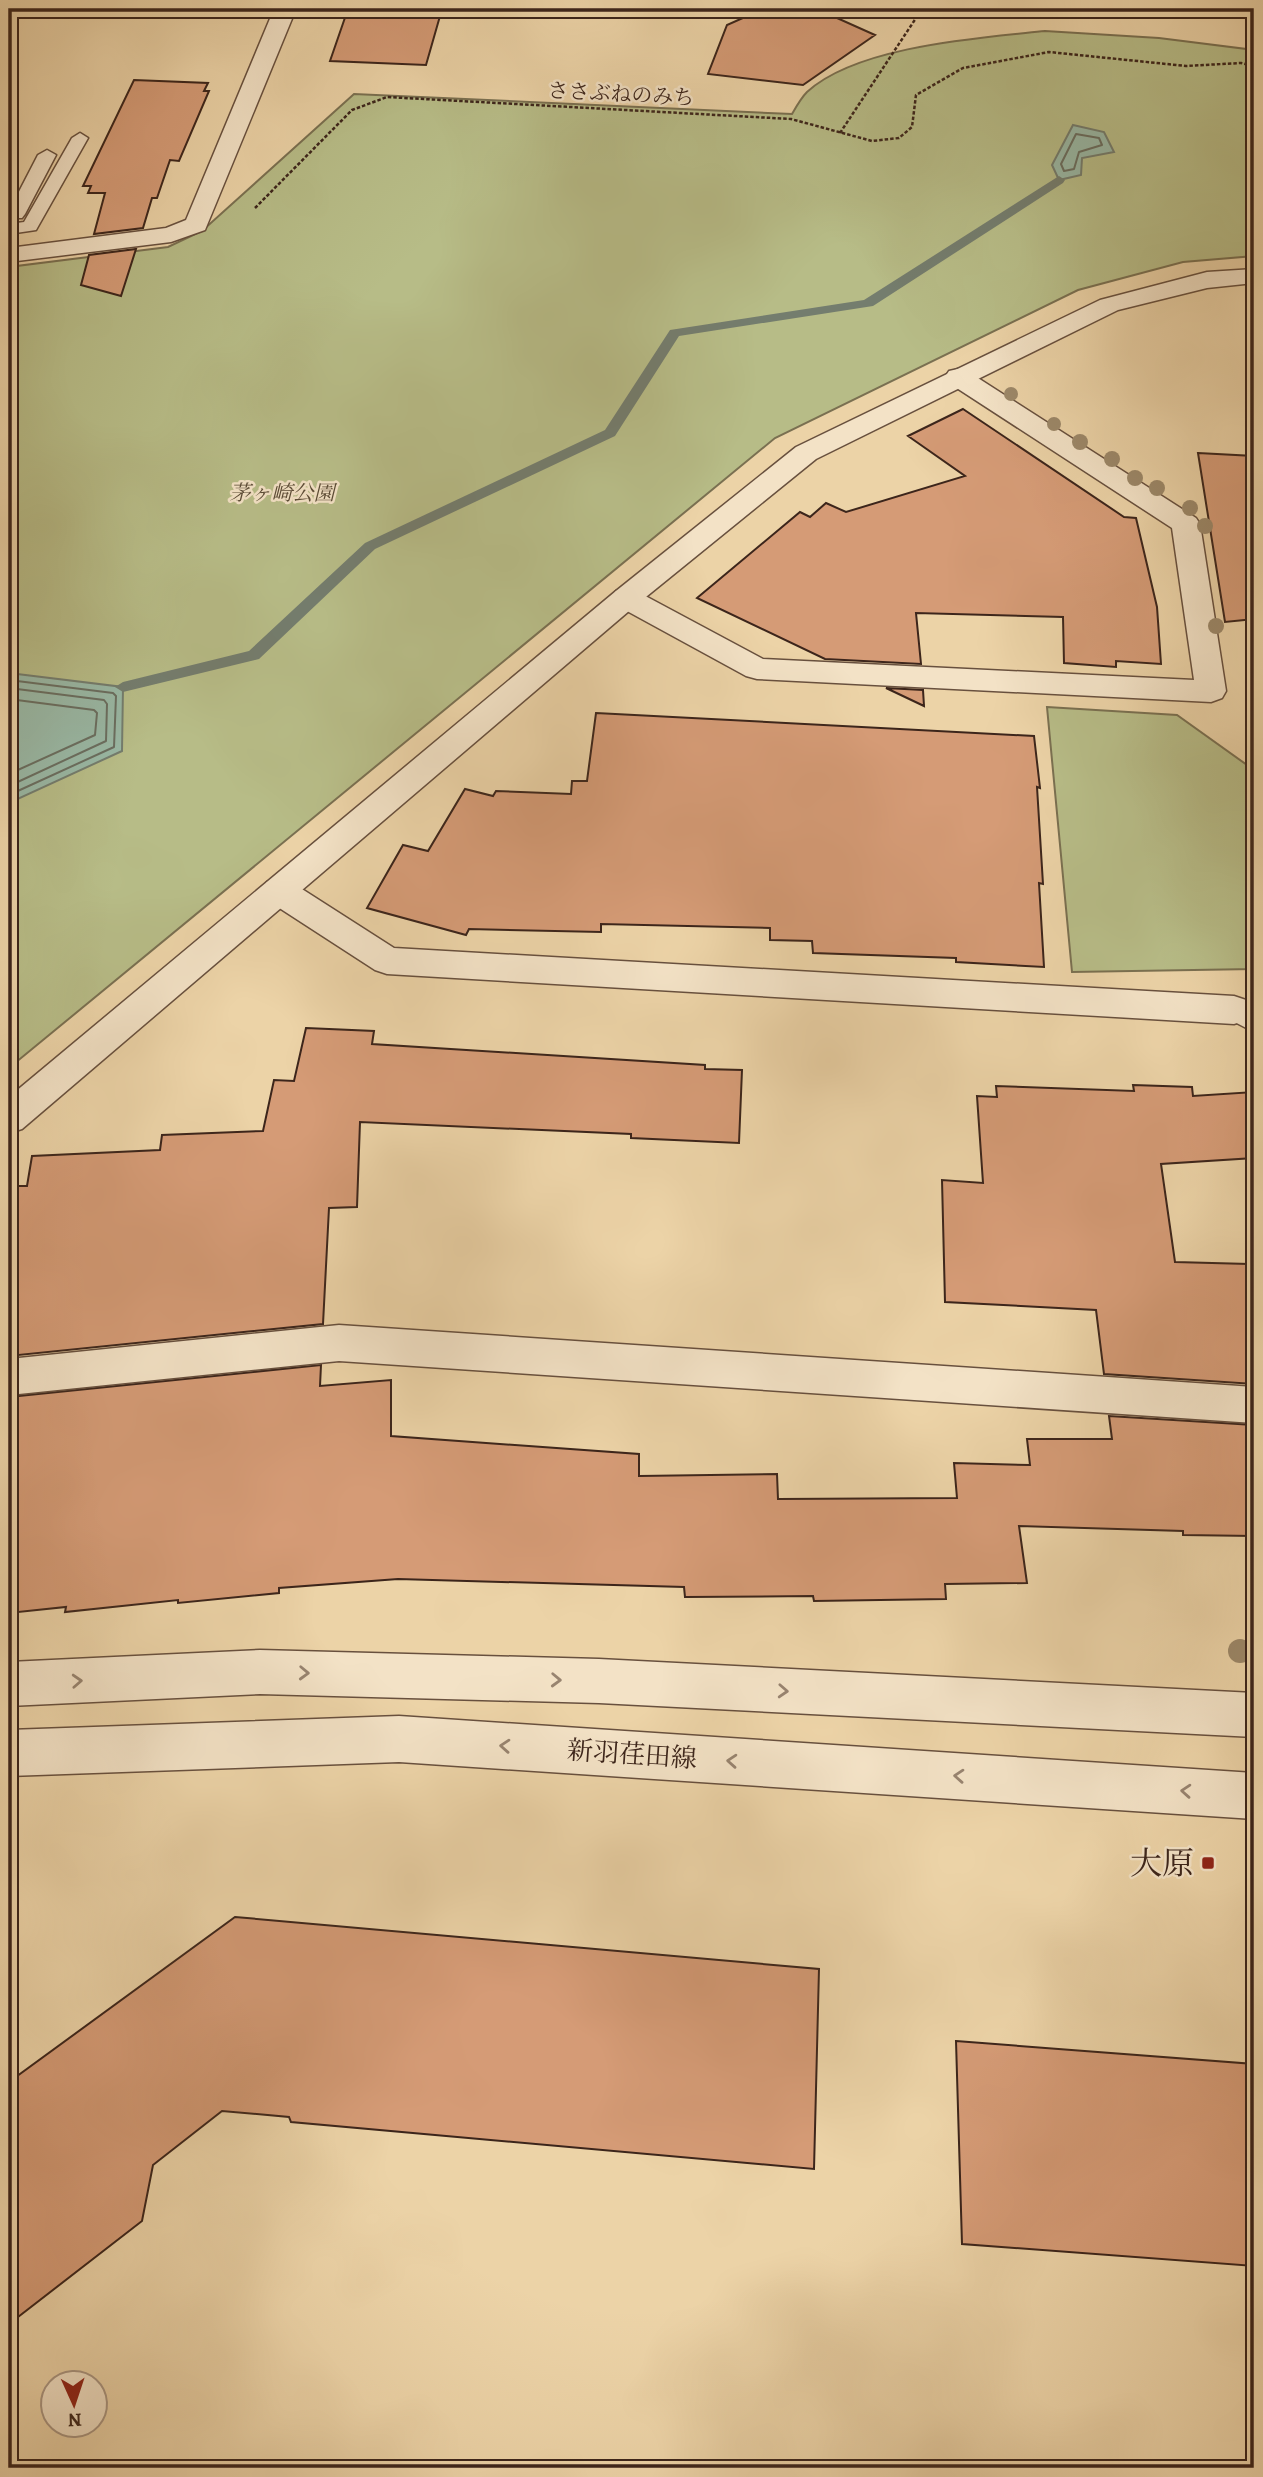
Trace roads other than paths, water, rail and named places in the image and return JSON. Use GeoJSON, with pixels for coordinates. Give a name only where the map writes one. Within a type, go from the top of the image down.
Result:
{"type":"FeatureCollection","features":[{"type":"Feature","properties":{"kind":"street"},"geometry":{"type":"LineString","coordinates":[[9,255],[171,235],[196,225],[285,9]]}},
{"type":"Feature","properties":{"kind":"street"},"geometry":{"type":"LineString","coordinates":[[9,1118],[626,598],[806,453],[1109,305],[1207,280],[1254,276]]}},
{"type":"Feature","properties":{"kind":"street"},"geometry":{"type":"LineString","coordinates":[[626,598],[757,669],[1211,691],[1186,524],[958,377]]}},
{"type":"Feature","properties":{"kind":"street"},"geometry":{"type":"LineString","coordinates":[[279,891],[387,961],[1244,1016]]}},
{"type":"Feature","properties":{"kind":"street"},"geometry":{"type":"LineString","coordinates":[[9,1377],[339,1343],[1254,1405]]}},
{"type":"Feature","properties":{"kind":"street"},"geometry":{"type":"LineString","coordinates":[[9,1684],[260,1672],[599,1681],[1254,1715]]}},
{"type":"Feature","properties":{"kind":"street","name":"新羽荏田線"},"geometry":{"type":"LineString","coordinates":[[9,1752],[398,1739],[1254,1796]]}},
{"type":"Feature","properties":{"kind":"lane"},"geometry":{"type":"LineString","coordinates":[[9,229],[30,226],[80,138]]}},
{"type":"Feature","properties":{"kind":"lane"},"geometry":{"type":"LineString","coordinates":[[9,229],[47,155]]}},
{"type":"Feature","properties":{"kind":"water"},"geometry":{"type":"Polygon","coordinates":[[[1073,125],[1104,132],[1114,152],[1082,158],[1081,175],[1059,180],[1052,165],[1073,125]]]}},
{"type":"Feature","properties":{"kind":"water"},"geometry":{"type":"Polygon","coordinates":[[[9,673],[123,687],[122,751],[9,803],[9,673]]]}},
{"type":"Feature","properties":{"kind":"waterway"},"geometry":{"type":"LineString","coordinates":[[123,687],[254,655],[370,546],[610,433],[675,333],[868,303],[1059,180]]}},
{"type":"Feature","properties":{"kind":"place","name":"大原"},"geometry":{"type":"Point","coordinates":[1208,1863]}},
{"type":"Feature","properties":{"kind":"park label","name":"茅ヶ崎公園"},"geometry":{"type":"Point","coordinates":[282,493]}}]}
